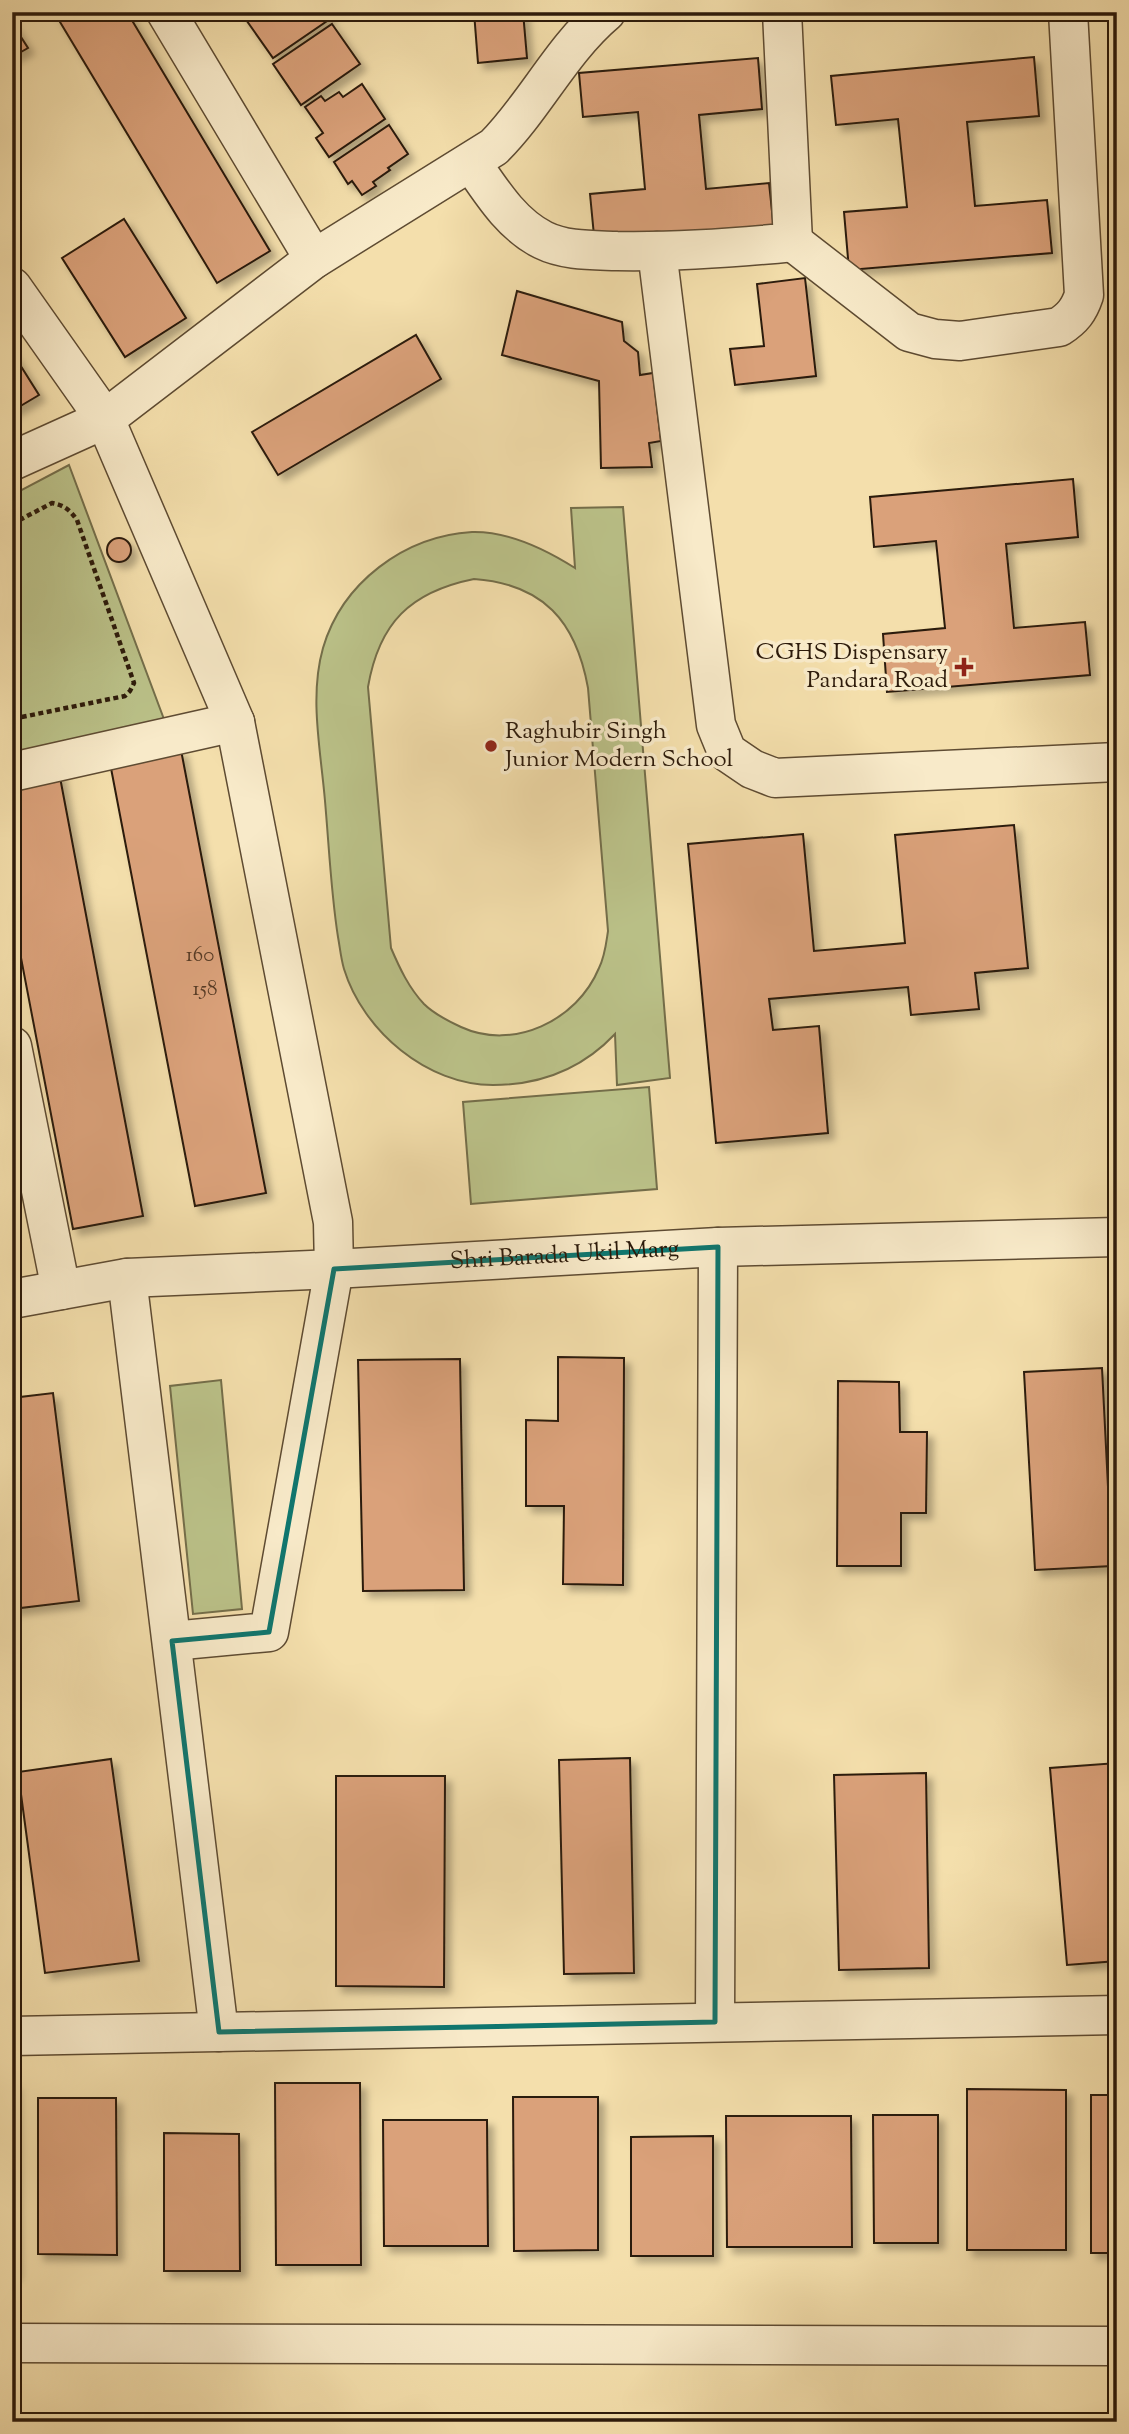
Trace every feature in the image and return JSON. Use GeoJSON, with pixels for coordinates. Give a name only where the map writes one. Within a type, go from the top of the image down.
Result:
{"type":"FeatureCollection","features":[{"type":"Feature","properties":{"kind":"street"},"geometry":{"type":"LineString","coordinates":[[166,12],[314,258]]}},
{"type":"Feature","properties":{"kind":"street"},"geometry":{"type":"LineString","coordinates":[[12,461],[105,419],[314,258],[494,148],[516,125],[594,22],[606,12]]}},
{"type":"Feature","properties":{"kind":"street"},"geometry":{"type":"LineString","coordinates":[[782,12],[793,242]]}},
{"type":"Feature","properties":{"kind":"street"},"geometry":{"type":"LineString","coordinates":[[471,162],[499,203],[543,241],[577,250],[657,251],[726,249],[793,242],[909,332],[936,339],[960,341],[1059,327],[1079,309],[1084,295],[1068,12]]}},
{"type":"Feature","properties":{"kind":"street"},"geometry":{"type":"LineString","coordinates":[[657,251],[716,725],[727,752],[752,769],[775,778],[1117,762]]}},
{"type":"Feature","properties":{"kind":"street"},"geometry":{"type":"LineString","coordinates":[[12,287],[105,419],[235,722],[333,1222],[334,1269],[269,1632],[172,1641]]}},
{"type":"Feature","properties":{"kind":"street"},"geometry":{"type":"LineString","coordinates":[[12,772],[235,722]]}},
{"type":"Feature","properties":{"kind":"street"},"geometry":{"type":"LineString","coordinates":[[12,1046],[61,1290]]}},
{"type":"Feature","properties":{"kind":"street","name":"Shri Barada Ukil Marg"},"geometry":{"type":"LineString","coordinates":[[12,1299],[127,1278],[718,1247],[1117,1237]]}},
{"type":"Feature","properties":{"kind":"street"},"geometry":{"type":"LineString","coordinates":[[715,2022],[718,1247]]}},
{"type":"Feature","properties":{"kind":"street"},"geometry":{"type":"LineString","coordinates":[[127,1278],[219,2032]]}},
{"type":"Feature","properties":{"kind":"street"},"geometry":{"type":"LineString","coordinates":[[12,2036],[1117,2015]]}},
{"type":"Feature","properties":{"kind":"street"},"geometry":{"type":"LineString","coordinates":[[12,2343],[1117,2346]]}},
{"type":"Feature","properties":{"kind":"path"},"geometry":{"type":"LineString","coordinates":[[12,524],[52,502],[71,511],[77,520],[134,676],[134,683],[125,696],[12,719]]}},
{"type":"Feature","properties":{"kind":"highlighted area"},"geometry":{"type":"Polygon","coordinates":[[[718,1247],[715,2022],[219,2032],[172,1641],[269,1632],[334,1269],[718,1247]]]}},
{"type":"Feature","properties":{"kind":"green space"},"geometry":{"type":"Polygon","coordinates":[[[69,465],[168,730],[12,765],[12,495],[69,465]]]}},
{"type":"Feature","properties":{"kind":"green space"},"geometry":{"type":"Polygon","coordinates":[[[623,507],[670,1078],[617,1085],[615,1034],[589,1057],[560,1073],[511,1084],[468,1083],[422,1065],[382,1033],[353,992],[344,969],[334,904],[317,724],[319,667],[332,625],[345,603],[379,567],[400,553],[447,535],[486,532],[539,548],[575,568],[571,508],[623,507]],[[474,579],[432,592],[415,602],[389,628],[380,645],[368,687],[391,948],[409,985],[428,1008],[461,1027],[481,1034],[501,1035],[522,1033],[541,1026],[575,1003],[589,987],[599,968],[608,931],[588,688],[582,664],[565,625],[552,610],[537,598],[498,582],[474,579]]]}},
{"type":"Feature","properties":{"kind":"green space"},"geometry":{"type":"Polygon","coordinates":[[[649,1087],[657,1189],[471,1204],[463,1102],[649,1087]]]}},
{"type":"Feature","properties":{"kind":"green space"},"geometry":{"type":"Polygon","coordinates":[[[221,1380],[242,1609],[193,1614],[170,1386],[221,1380]]]}},
{"type":"Feature","properties":{"kind":"building"},"geometry":{"type":"Polygon","coordinates":[[[54,12],[127,12],[270,251],[217,283],[54,12]]]}},
{"type":"Feature","properties":{"kind":"building"},"geometry":{"type":"Polygon","coordinates":[[[325,12],[330,19],[273,58],[242,14],[325,12]]]}},
{"type":"Feature","properties":{"kind":"building"},"geometry":{"type":"Polygon","coordinates":[[[474,12],[523,12],[527,58],[478,63],[474,12]]]}},
{"type":"Feature","properties":{"kind":"building"},"geometry":{"type":"Polygon","coordinates":[[[12,23],[28,48],[12,57],[12,23]]]}},
{"type":"Feature","properties":{"kind":"building"},"geometry":{"type":"Polygon","coordinates":[[[332,24],[360,64],[301,105],[273,64],[332,24]]]}},
{"type":"Feature","properties":{"kind":"building"},"geometry":{"type":"Polygon","coordinates":[[[1034,57],[1039,116],[967,122],[975,206],[1047,200],[1052,253],[849,270],[844,212],[907,207],[898,119],[836,125],[831,76],[1034,57]]]}},
{"type":"Feature","properties":{"kind":"building"},"geometry":{"type":"Polygon","coordinates":[[[758,58],[762,109],[699,115],[706,189],[769,183],[774,230],[595,246],[590,194],[645,189],[638,112],[583,117],[579,73],[758,58]]]}},
{"type":"Feature","properties":{"kind":"building"},"geometry":{"type":"Polygon","coordinates":[[[362,84],[385,119],[329,157],[316,138],[323,133],[305,107],[321,96],[325,101],[339,92],[343,97],[362,84]]]}},
{"type":"Feature","properties":{"kind":"building"},"geometry":{"type":"Polygon","coordinates":[[[389,125],[408,154],[388,168],[390,170],[373,182],[376,186],[362,195],[352,181],[348,184],[334,162],[389,125]]]}},
{"type":"Feature","properties":{"kind":"building"},"geometry":{"type":"Polygon","coordinates":[[[124,219],[186,318],[125,357],[62,258],[124,219]]]}},
{"type":"Feature","properties":{"kind":"building"},"geometry":{"type":"Polygon","coordinates":[[[805,278],[816,376],[735,385],[730,349],[764,346],[757,284],[805,278]]]}},
{"type":"Feature","properties":{"kind":"building"},"geometry":{"type":"Polygon","coordinates":[[[517,291],[622,322],[624,341],[638,352],[640,375],[653,373],[661,441],[649,443],[652,467],[601,468],[599,381],[502,355],[517,291]]]}},
{"type":"Feature","properties":{"kind":"building"},"geometry":{"type":"Polygon","coordinates":[[[416,335],[441,379],[278,475],[252,432],[416,335]]]}},
{"type":"Feature","properties":{"kind":"building"},"geometry":{"type":"Polygon","coordinates":[[[12,352],[39,395],[12,411],[12,352]]]}},
{"type":"Feature","properties":{"kind":"building"},"geometry":{"type":"Polygon","coordinates":[[[1073,479],[1078,537],[1006,544],[1014,628],[1085,622],[1090,675],[887,692],[883,634],[945,628],[936,541],[874,547],[870,497],[1073,479]]]}},
{"type":"Feature","properties":{"kind":"building"},"geometry":{"type":"Polygon","coordinates":[[[119,538],[128,541],[131,550],[128,559],[119,562],[110,559],[107,550],[110,541],[119,538]]]}},
{"type":"Feature","properties":{"kind":"building"},"geometry":{"type":"Polygon","coordinates":[[[181,750],[266,1193],[195,1206],[110,763],[181,750]]]}},
{"type":"Feature","properties":{"kind":"building"},"geometry":{"type":"Polygon","coordinates":[[[59,772],[143,1216],[73,1229],[12,911],[12,782],[59,772]]]}},
{"type":"Feature","properties":{"kind":"building"},"geometry":{"type":"Polygon","coordinates":[[[1014,825],[1028,968],[975,973],[979,1009],[911,1015],[908,987],[769,999],[773,1030],[819,1026],[828,1133],[716,1143],[688,844],[803,834],[814,951],[905,943],[895,835],[1014,825]]]}},
{"type":"Feature","properties":{"kind":"building"},"geometry":{"type":"Polygon","coordinates":[[[558,1357],[624,1358],[623,1585],[563,1584],[564,1506],[526,1506],[526,1420],[558,1421],[558,1357]]]}},
{"type":"Feature","properties":{"kind":"building"},"geometry":{"type":"Polygon","coordinates":[[[460,1359],[464,1590],[363,1591],[358,1360],[460,1359]]]}},
{"type":"Feature","properties":{"kind":"building"},"geometry":{"type":"Polygon","coordinates":[[[1102,1368],[1112,1566],[1035,1570],[1024,1372],[1102,1368]]]}},
{"type":"Feature","properties":{"kind":"building"},"geometry":{"type":"Polygon","coordinates":[[[838,1381],[899,1382],[900,1432],[927,1432],[926,1513],[901,1513],[901,1566],[837,1566],[838,1381]]]}},
{"type":"Feature","properties":{"kind":"building"},"geometry":{"type":"Polygon","coordinates":[[[53,1393],[79,1601],[12,1609],[12,1398],[53,1393]]]}},
{"type":"Feature","properties":{"kind":"building"},"geometry":{"type":"Polygon","coordinates":[[[630,1758],[634,1973],[564,1974],[559,1760],[630,1758]]]}},
{"type":"Feature","properties":{"kind":"building"},"geometry":{"type":"Polygon","coordinates":[[[111,1759],[139,1961],[45,1973],[18,1772],[111,1759]]]}},
{"type":"Feature","properties":{"kind":"building"},"geometry":{"type":"Polygon","coordinates":[[[1117,1763],[1117,1961],[1067,1965],[1050,1768],[1117,1763]]]}},
{"type":"Feature","properties":{"kind":"building"},"geometry":{"type":"Polygon","coordinates":[[[926,1773],[929,1968],[839,1970],[834,1775],[926,1773]]]}},
{"type":"Feature","properties":{"kind":"building"},"geometry":{"type":"Polygon","coordinates":[[[336,1776],[445,1776],[444,1987],[336,1986],[336,1776]]]}},
{"type":"Feature","properties":{"kind":"building"},"geometry":{"type":"Polygon","coordinates":[[[275,2083],[360,2083],[361,2265],[276,2265],[275,2083]]]}},
{"type":"Feature","properties":{"kind":"building"},"geometry":{"type":"Polygon","coordinates":[[[14,2084],[15,2274],[12,2274],[14,2084]]]}},
{"type":"Feature","properties":{"kind":"building"},"geometry":{"type":"Polygon","coordinates":[[[967,2089],[1066,2090],[1066,2250],[967,2250],[967,2089]]]}},
{"type":"Feature","properties":{"kind":"building"},"geometry":{"type":"Polygon","coordinates":[[[1091,2095],[1117,2095],[1117,2253],[1091,2253],[1091,2095]]]}},
{"type":"Feature","properties":{"kind":"building"},"geometry":{"type":"Polygon","coordinates":[[[513,2097],[598,2097],[598,2250],[514,2251],[513,2097]]]}},
{"type":"Feature","properties":{"kind":"building"},"geometry":{"type":"Polygon","coordinates":[[[38,2098],[116,2098],[117,2255],[38,2254],[38,2098]]]}},
{"type":"Feature","properties":{"kind":"building"},"geometry":{"type":"Polygon","coordinates":[[[873,2115],[938,2115],[938,2243],[874,2243],[873,2115]]]}},
{"type":"Feature","properties":{"kind":"building"},"geometry":{"type":"Polygon","coordinates":[[[726,2116],[851,2116],[852,2247],[727,2247],[726,2116]]]}},
{"type":"Feature","properties":{"kind":"building"},"geometry":{"type":"Polygon","coordinates":[[[383,2120],[487,2120],[488,2246],[384,2246],[383,2120]]]}},
{"type":"Feature","properties":{"kind":"building"},"geometry":{"type":"Polygon","coordinates":[[[164,2133],[239,2134],[240,2271],[164,2271],[164,2133]]]}},
{"type":"Feature","properties":{"kind":"building"},"geometry":{"type":"Polygon","coordinates":[[[713,2136],[713,2256],[631,2256],[631,2137],[713,2136]]]}},
{"type":"Feature","properties":{"kind":"place","name":"CGHS Dispensary Pandara Road"},"geometry":{"type":"Point","coordinates":[964,667]}},
{"type":"Feature","properties":{"kind":"place","name":"Raghubir Singh Junior Modern School"},"geometry":{"type":"Point","coordinates":[491,746]}}]}
